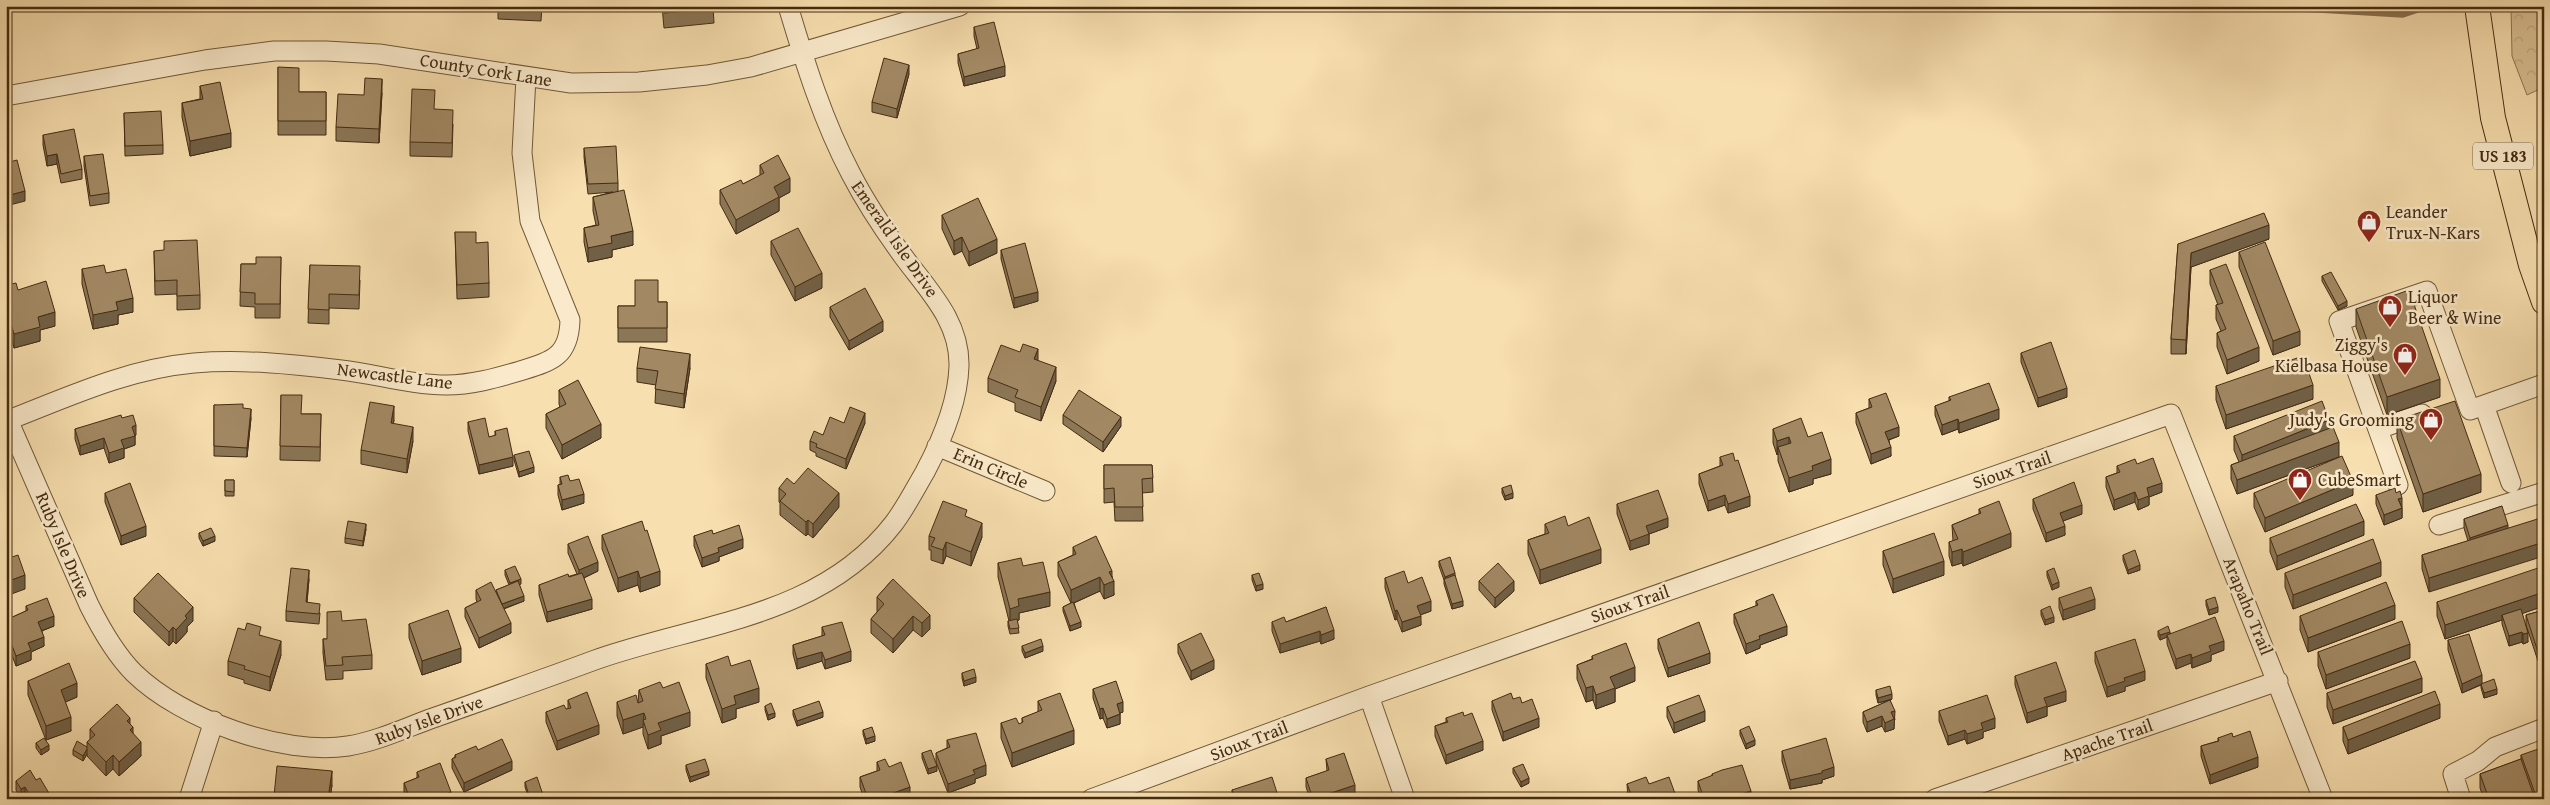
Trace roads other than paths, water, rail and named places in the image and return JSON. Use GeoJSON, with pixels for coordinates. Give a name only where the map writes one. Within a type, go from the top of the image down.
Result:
{"type":"FeatureCollection","features":[{"type":"Feature","properties":{"kind":"main road","name":"US 183"},"geometry":{"type":"LineString","coordinates":[[2478,6],[2493,118],[2531,265],[2544,302]]}},
{"type":"Feature","properties":{"kind":"street","name":"Emerald Isle Drive"},"geometry":{"type":"LineString","coordinates":[[788,6],[825,118],[849,172],[902,255],[943,308],[954,330],[959,363],[958,388],[937,446]]}},
{"type":"Feature","properties":{"kind":"street","name":"County Cork Lane"},"geometry":{"type":"LineString","coordinates":[[6,96],[205,60],[274,51],[379,54],[571,83],[639,82],[743,69],[960,6]]}},
{"type":"Feature","properties":{"kind":"street","name":"Newcastle Lane"},"geometry":{"type":"LineString","coordinates":[[7,421],[108,380],[164,367],[193,363],[251,362],[342,370],[446,385],[487,381],[550,362],[564,348],[569,335],[570,320],[530,221],[522,153],[526,76]]}},
{"type":"Feature","properties":{"kind":"street"},"geometry":{"type":"LineString","coordinates":[[2398,485],[2339,321],[2427,291],[2451,404]]}},
{"type":"Feature","properties":{"kind":"street"},"geometry":{"type":"LineString","coordinates":[[2378,429],[2451,404],[2470,410],[2544,384]]}},
{"type":"Feature","properties":{"kind":"street"},"geometry":{"type":"LineString","coordinates":[[2484,405],[2511,483]]}},
{"type":"Feature","properties":{"kind":"street","name":"Arapaho Trail"},"geometry":{"type":"LineString","coordinates":[[2171,414],[2323,799]]}},
{"type":"Feature","properties":{"kind":"street","name":"Sioux Trail"},"geometry":{"type":"LineString","coordinates":[[1091,799],[1370,696],[2171,414]]}},
{"type":"Feature","properties":{"kind":"street","name":"Ruby Isle Drive"},"geometry":{"type":"LineString","coordinates":[[7,421],[89,605],[109,642],[135,674],[164,697],[240,732],[304,746],[324,748],[366,742],[602,658],[784,605],[806,595],[845,571],[879,541],[907,504],[937,446]]}},
{"type":"Feature","properties":{"kind":"street","name":"Erin Circle"},"geometry":{"type":"LineString","coordinates":[[937,446],[1045,491]]}},
{"type":"Feature","properties":{"kind":"street"},"geometry":{"type":"LineString","coordinates":[[2439,525],[2544,492]]}},
{"type":"Feature","properties":{"kind":"street","name":"Apache Trail"},"geometry":{"type":"LineString","coordinates":[[1935,799],[2278,681]]}},
{"type":"Feature","properties":{"kind":"street"},"geometry":{"type":"LineString","coordinates":[[1370,696],[1405,799]]}},
{"type":"Feature","properties":{"kind":"street"},"geometry":{"type":"LineString","coordinates":[[189,799],[214,721]]}},
{"type":"Feature","properties":{"kind":"street"},"geometry":{"type":"LineString","coordinates":[[2461,799],[2453,774],[2478,761],[2496,747],[2544,728]]}},
{"type":"Feature","properties":{"kind":"waterway"},"geometry":{"type":"LineString","coordinates":[[2254,6],[2403,15],[2430,6]]}},
{"type":"Feature","properties":{"kind":"place","name":"Leander Trux-N-Kars"},"geometry":{"type":"Point","coordinates":[2369,243]}},
{"type":"Feature","properties":{"kind":"place","name":"Liquor Beer & Wine"},"geometry":{"type":"Point","coordinates":[2390,328]}},
{"type":"Feature","properties":{"kind":"place","name":"Ziggy's Kielbasa House"},"geometry":{"type":"Point","coordinates":[2405,376]}},
{"type":"Feature","properties":{"kind":"place","name":"Judy's Grooming"},"geometry":{"type":"Point","coordinates":[2431,441]}},
{"type":"Feature","properties":{"kind":"place","name":"CubeSmart"},"geometry":{"type":"Point","coordinates":[2300,501]}}]}
